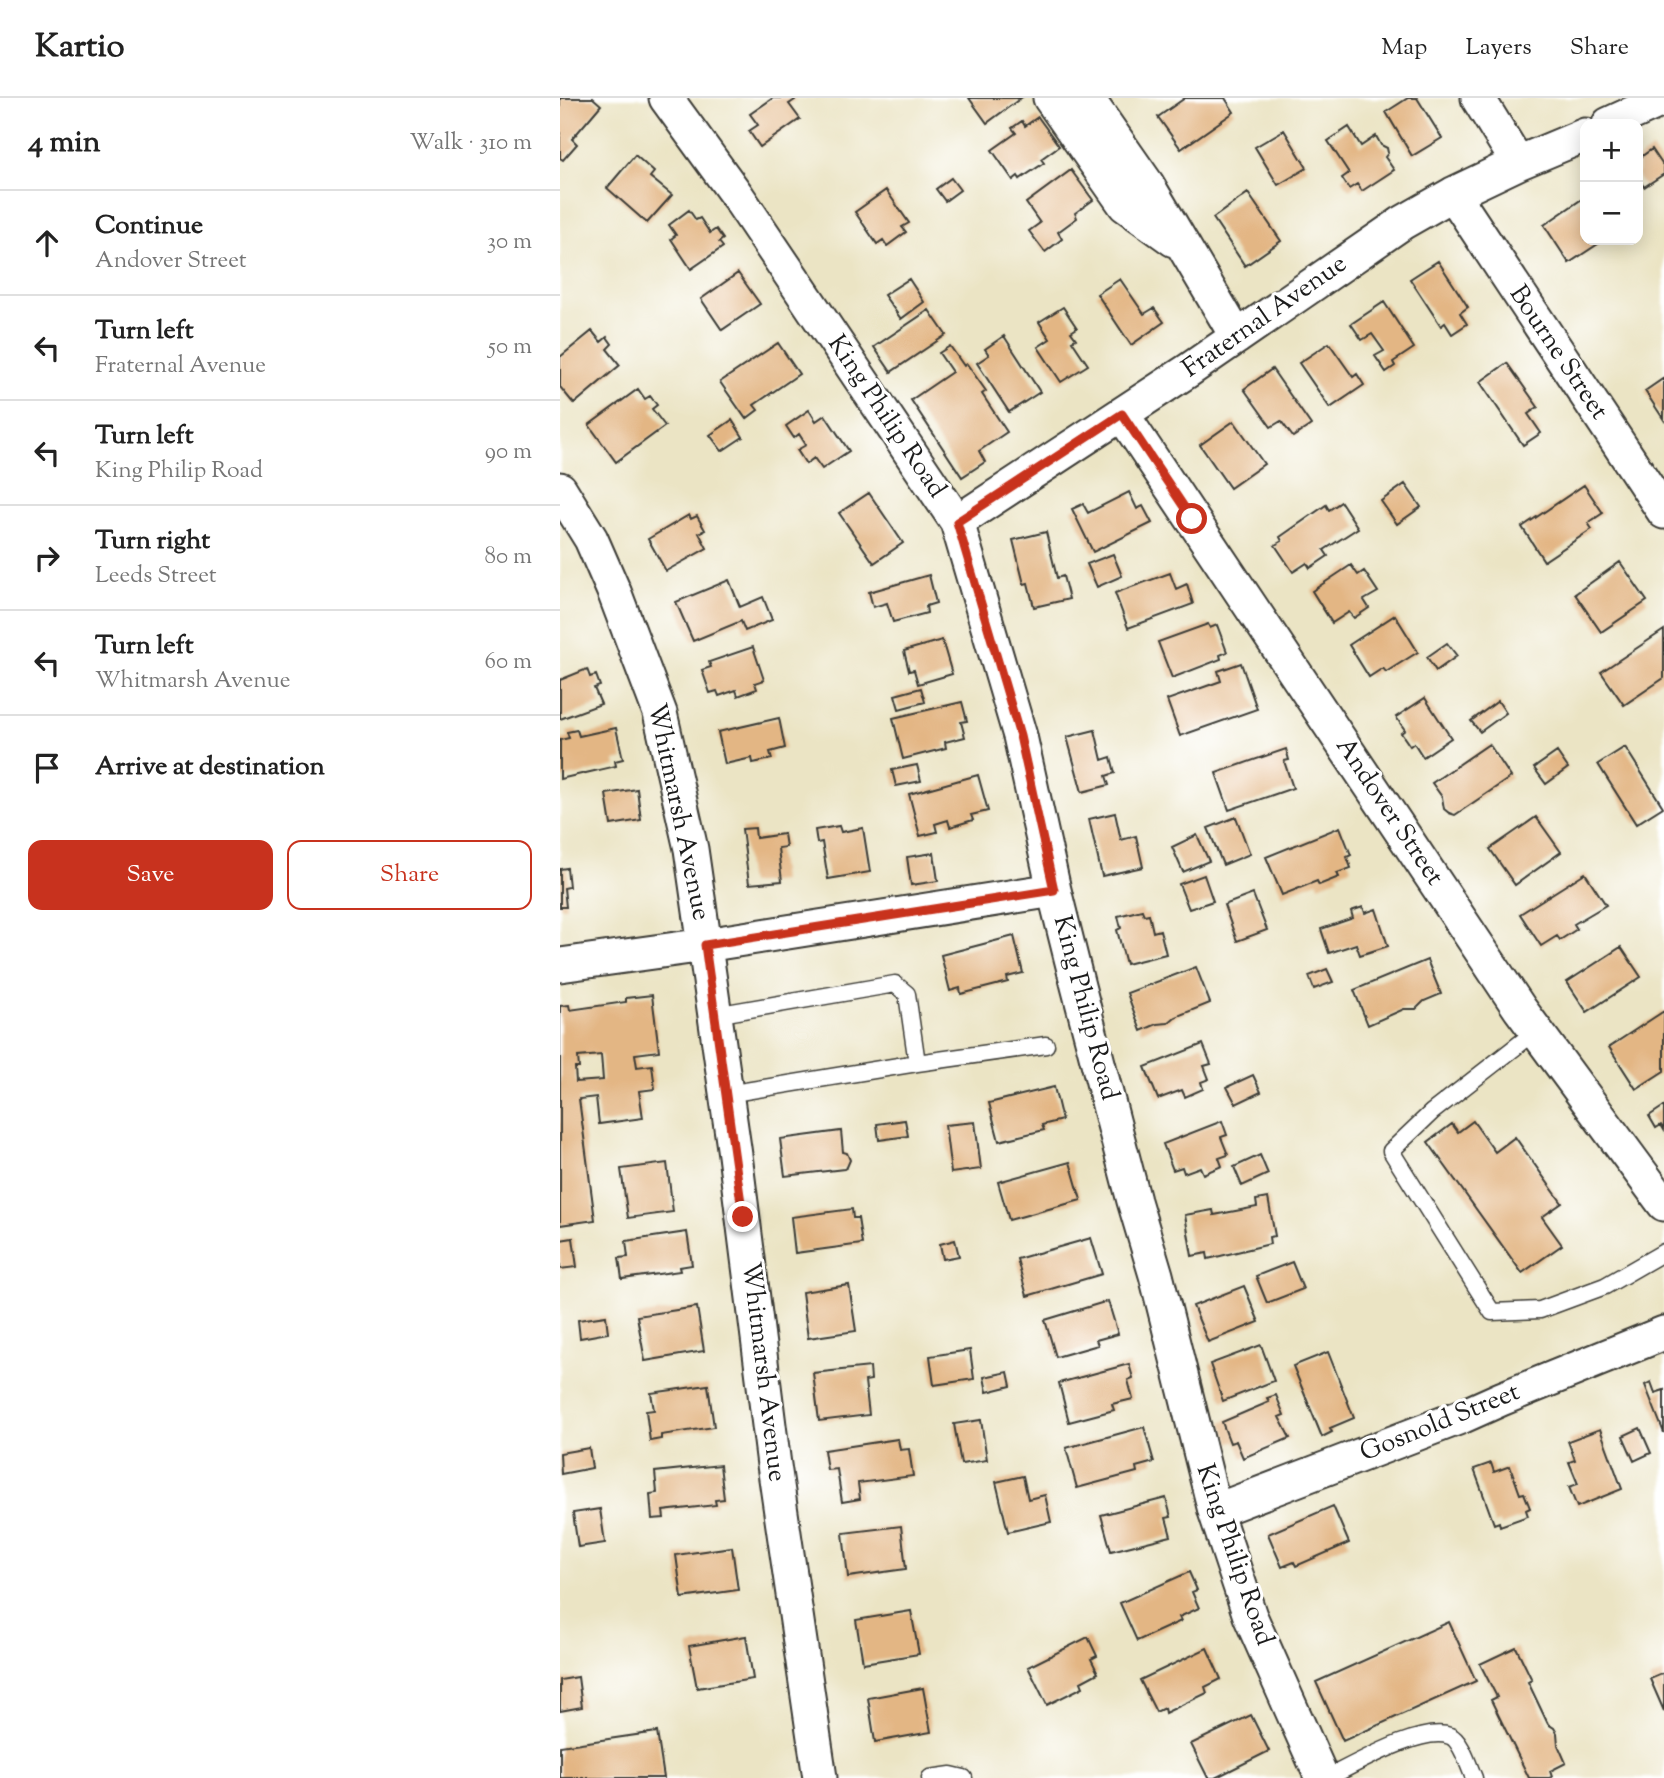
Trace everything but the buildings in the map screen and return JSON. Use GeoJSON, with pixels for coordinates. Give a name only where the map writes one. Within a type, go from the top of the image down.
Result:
{"type":"FeatureCollection","features":[{"type":"Feature","properties":{"kind":"street","name":"King Philip Road"},"geometry":{"type":"LineString","coordinates":[[666,98],[738,197],[957,522],[1020,736],[1054,890],[1156,1275],[1215,1511],[1250,1616],[1325,1778]]}},
{"type":"Feature","properties":{"kind":"street"},"geometry":{"type":"LineString","coordinates":[[1049,98],[1125,205],[1184,247]]}},
{"type":"Feature","properties":{"kind":"street"},"geometry":{"type":"LineString","coordinates":[[1087,98],[1147,184],[1237,337]]}},
{"type":"Feature","properties":{"kind":"street"},"geometry":{"type":"LineString","coordinates":[[1479,98],[1518,163]]}},
{"type":"Feature","properties":{"kind":"street"},"geometry":{"type":"LineString","coordinates":[[1620,119],[1664,99]]}},
{"type":"Feature","properties":{"kind":"street","name":"Fraternal Avenue"},"geometry":{"type":"LineString","coordinates":[[957,522],[1237,337],[1402,223],[1453,194],[1580,137]]}},
{"type":"Feature","properties":{"kind":"street","name":"Bourne Street"},"geometry":{"type":"LineString","coordinates":[[1453,194],[1664,512]]}},
{"type":"Feature","properties":{"kind":"street","name":"Andover Street"},"geometry":{"type":"LineString","coordinates":[[1122,414],[1536,1031],[1664,1204]]}},
{"type":"Feature","properties":{"kind":"street","name":"Whitmarsh Avenue"},"geometry":{"type":"LineString","coordinates":[[560,489],[591,538],[660,713],[691,849],[727,1094],[774,1465],[820,1778]]}},
{"type":"Feature","properties":{"kind":"street"},"geometry":{"type":"LineString","coordinates":[[560,965],[1054,890]]}},
{"type":"Feature","properties":{"kind":"street","name":"Gosnold Street"},"geometry":{"type":"LineString","coordinates":[[1215,1511],[1463,1416],[1664,1333]]}},
{"type":"Feature","properties":{"kind":"lane"},"geometry":{"type":"LineString","coordinates":[[715,1015],[895,984],[907,994],[917,1063]]}},
{"type":"Feature","properties":{"kind":"lane"},"geometry":{"type":"LineString","coordinates":[[1536,1031],[1432,1112],[1391,1151],[1492,1312],[1540,1310],[1605,1286],[1664,1252]]}},
{"type":"Feature","properties":{"kind":"lane"},"geometry":{"type":"LineString","coordinates":[[727,1094],[1046,1045]]}},
{"type":"Feature","properties":{"kind":"lane"},"geometry":{"type":"LineString","coordinates":[[1325,1778],[1396,1745],[1429,1734],[1450,1736],[1458,1742],[1474,1778]]}},
{"type":"Feature","properties":{"kind":"lane"},"geometry":{"type":"LineString","coordinates":[[930,1778],[951,1775],[964,1778]]}},
{"type":"Feature","properties":{"kind":"route"},"geometry":{"type":"LineString","coordinates":[[743,1217],[705,945],[1054,890],[1020,736],[957,522],[1122,414],[1192,519]]}}]}
